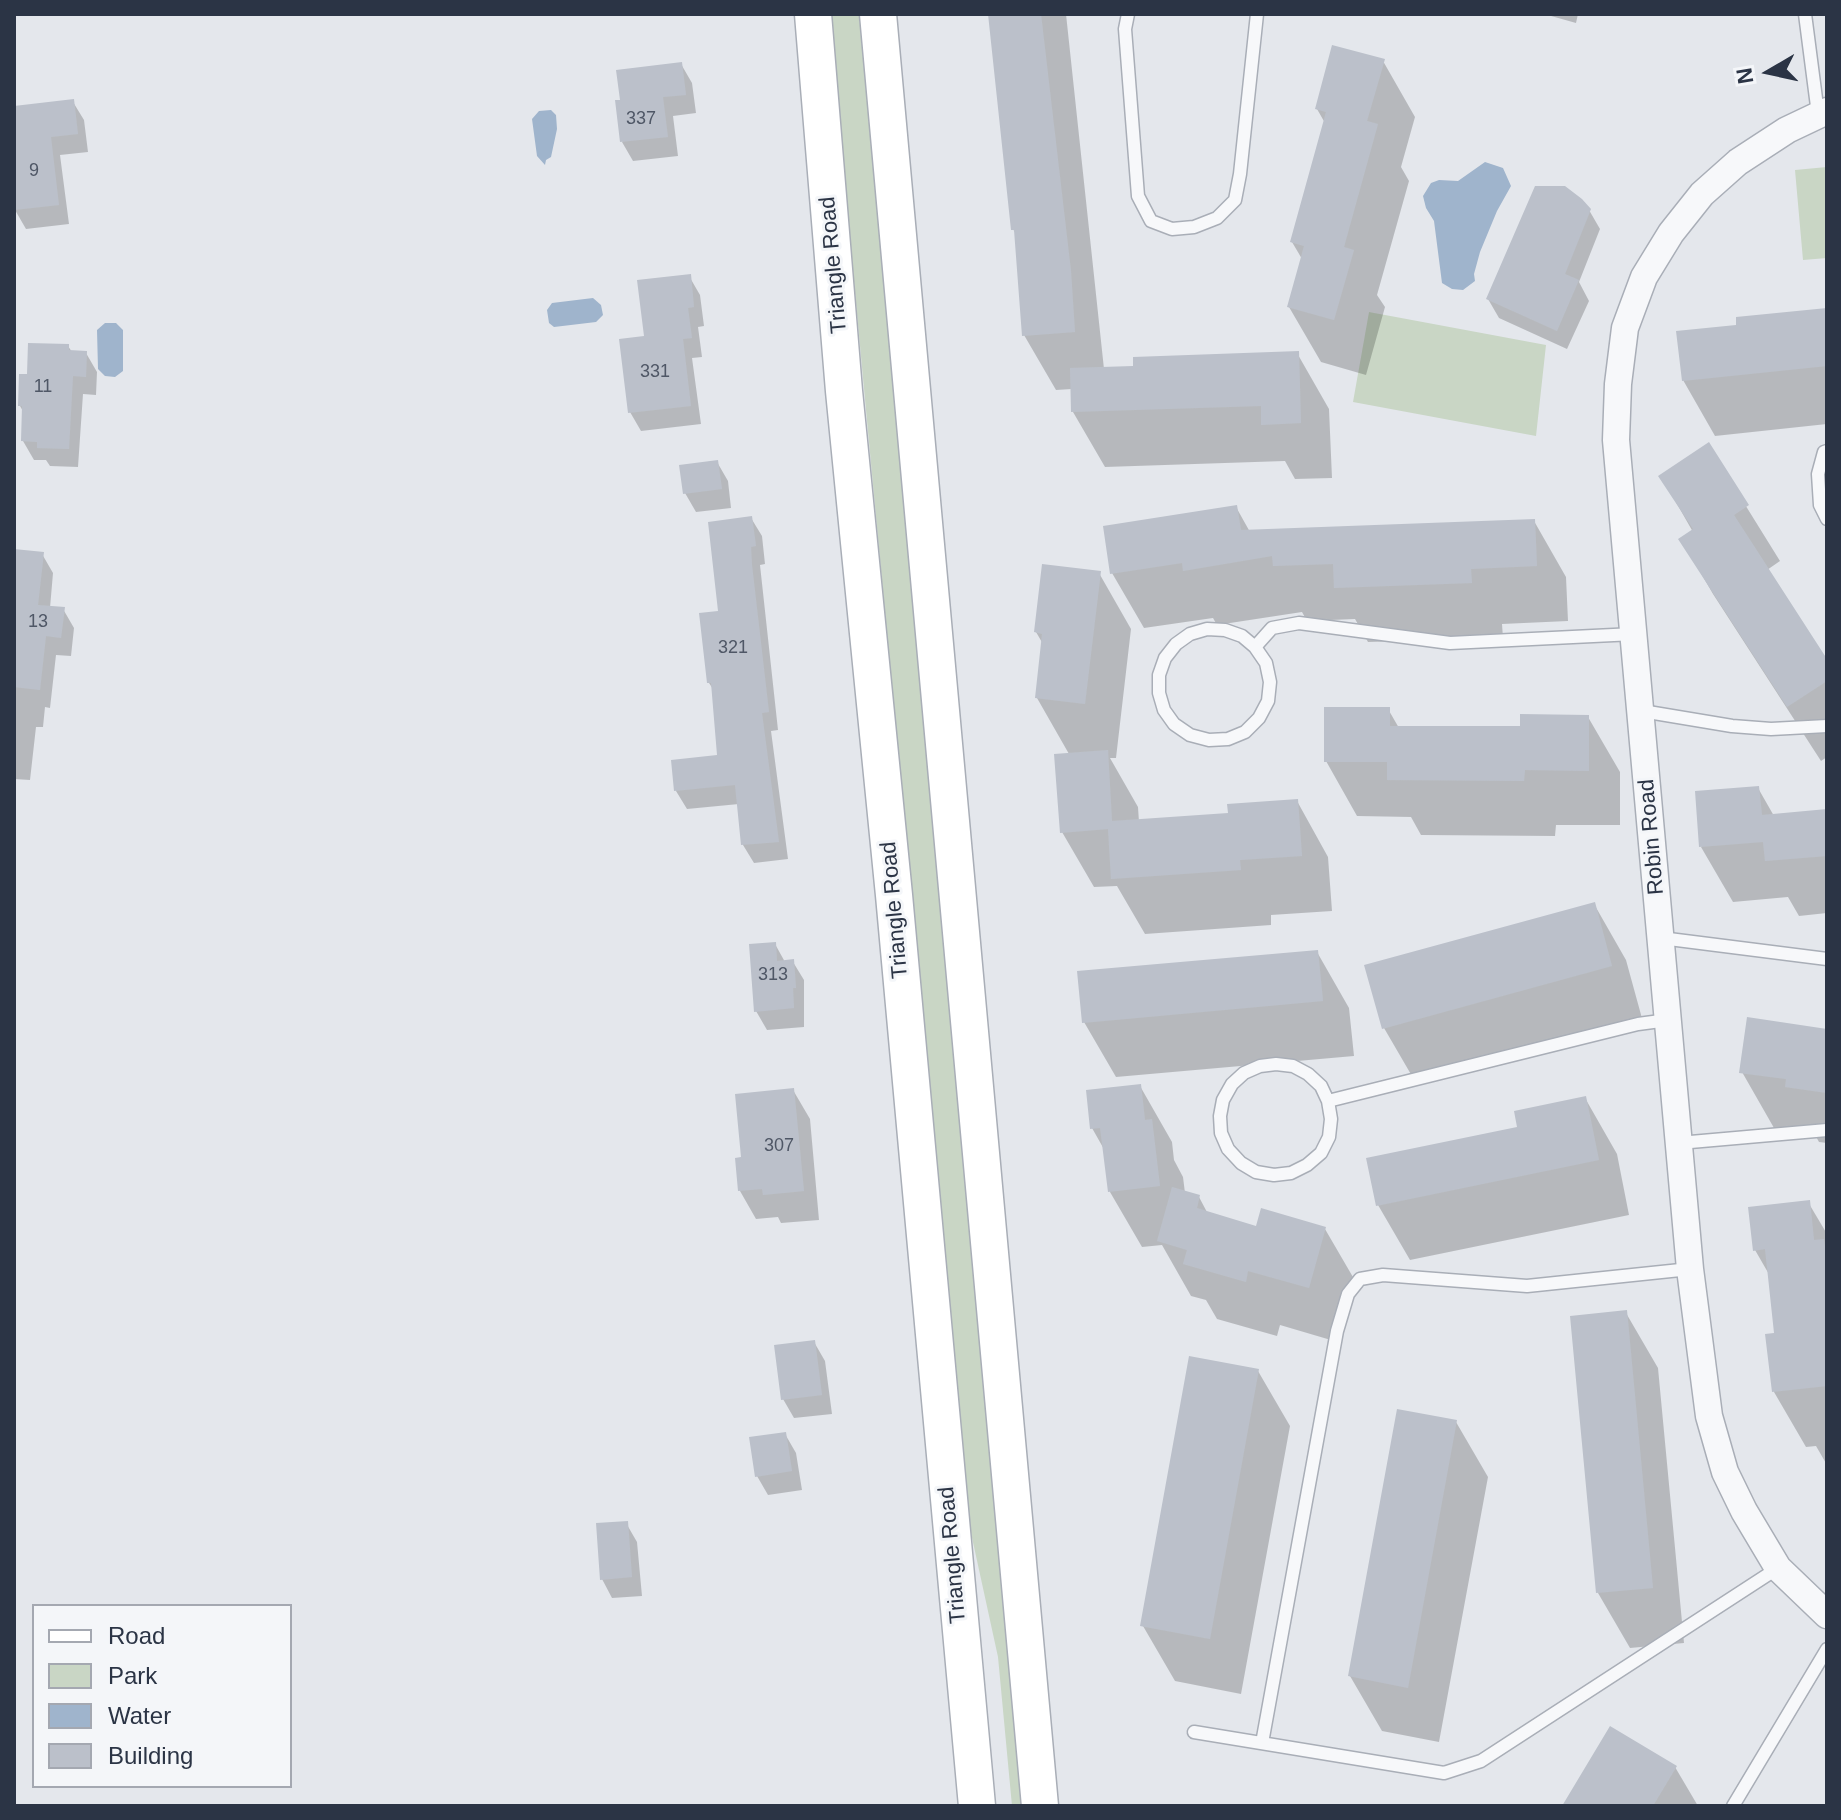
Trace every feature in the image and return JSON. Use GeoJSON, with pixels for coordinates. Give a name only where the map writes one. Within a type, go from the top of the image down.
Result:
{"type":"FeatureCollection","features":[{"type":"Feature","properties":{"kind":"street","name":"Triangle Road"},"geometry":{"type":"LineString","coordinates":[[813,14],[846,407],[977,1806]]}},
{"type":"Feature","properties":{"kind":"street"},"geometry":{"type":"LineString","coordinates":[[878,14],[1040,1806]]}},
{"type":"Feature","properties":{"kind":"street","name":"Robin Road"},"geometry":{"type":"LineString","coordinates":[[1822,113],[1787,130],[1738,162],[1702,194],[1671,233],[1644,277],[1625,328],[1618,384],[1616,440],[1690,1269],[1709,1416],[1725,1472],[1744,1511],[1778,1568],[1827,1615]]}},
{"type":"Feature","properties":{"kind":"lane"},"geometry":{"type":"LineString","coordinates":[[1128,14],[1125,29],[1138,196],[1151,221],[1172,229],[1194,227],[1217,218],[1235,200],[1257,14]]}},
{"type":"Feature","properties":{"kind":"lane"},"geometry":{"type":"LineString","coordinates":[[1805,14],[1822,113]]}},
{"type":"Feature","properties":{"kind":"lane"},"geometry":{"type":"LineString","coordinates":[[1827,451],[1824,452],[1818,474],[1820,505],[1827,519]]}},
{"type":"Feature","properties":{"kind":"lane"},"geometry":{"type":"LineString","coordinates":[[1255,647],[1272,628],[1299,623],[1450,643],[1634,634]]}},
{"type":"Feature","properties":{"kind":"lane"},"geometry":{"type":"LineString","coordinates":[[1216,629],[1242,636],[1255,647],[1266,663],[1270,682],[1268,701],[1259,718],[1245,732],[1228,739],[1209,740],[1190,735],[1174,724],[1164,710],[1159,693],[1159,675],[1165,658],[1176,644],[1190,634],[1216,629]]}},
{"type":"Feature","properties":{"kind":"lane"},"geometry":{"type":"LineString","coordinates":[[1642,711],[1732,726],[1771,729],[1827,726]]}},
{"type":"Feature","properties":{"kind":"lane"},"geometry":{"type":"LineString","coordinates":[[1661,938],[1827,959]]}},
{"type":"Feature","properties":{"kind":"lane"},"geometry":{"type":"LineString","coordinates":[[1328,1101],[1638,1024],[1668,1020]]}},
{"type":"Feature","properties":{"kind":"lane"},"geometry":{"type":"LineString","coordinates":[[1260,1066],[1293,1066],[1321,1086],[1328,1101],[1330,1128],[1321,1153],[1291,1173],[1274,1175],[1256,1172],[1241,1163],[1228,1149],[1221,1133],[1220,1116],[1228,1092],[1244,1073],[1260,1066]]}},
{"type":"Feature","properties":{"kind":"lane"},"geometry":{"type":"LineString","coordinates":[[1679,1143],[1827,1130]]}},
{"type":"Feature","properties":{"kind":"lane"},"geometry":{"type":"LineString","coordinates":[[1262,1743],[1337,1331],[1348,1294],[1360,1279],[1383,1275],[1527,1286],[1690,1269]]}},
{"type":"Feature","properties":{"kind":"lane"},"geometry":{"type":"LineString","coordinates":[[1194,1732],[1444,1773],[1481,1761],[1778,1568]]}},
{"type":"Feature","properties":{"kind":"lane"},"geometry":{"type":"LineString","coordinates":[[1733,1806],[1827,1649]]}},
{"type":"Feature","properties":{"kind":"green space"},"geometry":{"type":"Polygon","coordinates":[[[829,14],[859,14],[1022,1806],[1012,1806],[998,1657],[971,1533],[829,14]]]}},
{"type":"Feature","properties":{"kind":"green space"},"geometry":{"type":"Polygon","coordinates":[[[1827,167],[1827,258],[1803,260],[1795,170],[1827,167]]]}},
{"type":"Feature","properties":{"kind":"green space"},"geometry":{"type":"Polygon","coordinates":[[[1369,312],[1546,345],[1536,436],[1353,402],[1369,312]]]}},
{"type":"Feature","properties":{"kind":"water"},"geometry":{"type":"Polygon","coordinates":[[[551,110],[556,115],[557,129],[551,157],[545,165],[537,156],[532,119],[539,111],[551,110]]]}},
{"type":"Feature","properties":{"kind":"water"},"geometry":{"type":"Polygon","coordinates":[[[1485,162],[1503,168],[1511,186],[1480,252],[1475,281],[1463,290],[1452,289],[1442,283],[1434,221],[1423,196],[1431,183],[1439,180],[1458,181],[1485,162]]]}},
{"type":"Feature","properties":{"kind":"water"},"geometry":{"type":"Polygon","coordinates":[[[593,298],[601,305],[603,315],[596,322],[554,327],[549,323],[547,310],[552,303],[593,298]]]}},
{"type":"Feature","properties":{"kind":"water"},"geometry":{"type":"Polygon","coordinates":[[[105,323],[116,323],[123,330],[123,371],[115,377],[105,376],[98,369],[97,330],[105,323]]]}},
{"type":"Feature","properties":{"kind":"building"},"geometry":{"type":"Polygon","coordinates":[[[988,14],[1041,14],[1071,271],[1075,332],[1022,336],[1014,230],[1011,230],[988,14]]]}},
{"type":"Feature","properties":{"kind":"building"},"geometry":{"type":"Polygon","coordinates":[[[1332,45],[1385,59],[1367,121],[1378,124],[1344,247],[1354,250],[1334,320],[1287,307],[1304,246],[1290,242],[1326,112],[1315,109],[1332,45]]]}},
{"type":"Feature","properties":{"kind":"building"},"geometry":{"type":"Polygon","coordinates":[[[682,62],[686,95],[663,97],[668,137],[620,142],[615,100],[620,100],[616,70],[682,62]]]}},
{"type":"Feature","properties":{"kind":"building"},"geometry":{"type":"Polygon","coordinates":[[[74,99],[78,134],[51,137],[59,205],[14,210],[14,106],[74,99]]]}},
{"type":"Feature","properties":{"kind":"building"},"geometry":{"type":"Polygon","coordinates":[[[1535,186],[1565,186],[1591,209],[1565,274],[1579,280],[1557,331],[1486,299],[1535,186]]]}},
{"type":"Feature","properties":{"kind":"building"},"geometry":{"type":"Polygon","coordinates":[[[691,274],[694,307],[688,308],[692,338],[683,339],[691,406],[628,413],[619,339],[644,336],[637,280],[691,274]]]}},
{"type":"Feature","properties":{"kind":"building"},"geometry":{"type":"Polygon","coordinates":[[[1827,308],[1827,366],[1682,381],[1676,331],[1736,325],[1736,317],[1827,308]]]}},
{"type":"Feature","properties":{"kind":"building"},"geometry":{"type":"Polygon","coordinates":[[[28,343],[69,344],[69,350],[87,351],[86,377],[73,376],[69,449],[37,448],[37,442],[21,441],[19,374],[27,374],[28,343]]]}},
{"type":"Feature","properties":{"kind":"building"},"geometry":{"type":"Polygon","coordinates":[[[1299,351],[1301,423],[1261,425],[1261,406],[1071,412],[1070,368],[1133,366],[1133,357],[1299,351]]]}},
{"type":"Feature","properties":{"kind":"building"},"geometry":{"type":"Polygon","coordinates":[[[1709,442],[1749,505],[1734,515],[1827,659],[1827,681],[1787,707],[1678,539],[1693,529],[1658,476],[1709,442]]]}},
{"type":"Feature","properties":{"kind":"building"},"geometry":{"type":"Polygon","coordinates":[[[718,460],[722,489],[683,494],[679,465],[718,460]]]}},
{"type":"Feature","properties":{"kind":"building"},"geometry":{"type":"Polygon","coordinates":[[[1237,505],[1241,530],[1535,519],[1537,566],[1471,569],[1472,583],[1334,588],[1333,564],[1273,566],[1272,556],[1183,571],[1182,563],[1110,574],[1103,526],[1237,505]]]}},
{"type":"Feature","properties":{"kind":"building"},"geometry":{"type":"Polygon","coordinates":[[[752,516],[756,546],[751,547],[752,565],[769,712],[762,713],[779,842],[741,845],[735,785],[674,791],[671,760],[717,755],[711,683],[707,683],[699,613],[718,611],[708,522],[752,516]]]}},
{"type":"Feature","properties":{"kind":"building"},"geometry":{"type":"Polygon","coordinates":[[[14,549],[44,552],[38,605],[65,607],[61,638],[46,636],[40,690],[14,687],[14,549]]]}},
{"type":"Feature","properties":{"kind":"building"},"geometry":{"type":"Polygon","coordinates":[[[1042,564],[1101,571],[1085,704],[1035,698],[1042,634],[1034,632],[1042,564]]]}},
{"type":"Feature","properties":{"kind":"building"},"geometry":{"type":"Polygon","coordinates":[[[1324,707],[1390,707],[1390,726],[1520,726],[1520,714],[1589,715],[1589,771],[1525,770],[1524,781],[1387,780],[1387,762],[1324,762],[1324,707]]]}},
{"type":"Feature","properties":{"kind":"building"},"geometry":{"type":"Polygon","coordinates":[[[1108,750],[1112,821],[1228,813],[1227,804],[1298,799],[1302,856],[1240,860],[1241,870],[1111,879],[1108,829],[1060,833],[1054,754],[1108,750]]]}},
{"type":"Feature","properties":{"kind":"building"},"geometry":{"type":"Polygon","coordinates":[[[1759,786],[1762,815],[1827,809],[1827,856],[1765,861],[1763,842],[1699,847],[1695,791],[1759,786]]]}},
{"type":"Feature","properties":{"kind":"building"},"geometry":{"type":"Polygon","coordinates":[[[1595,902],[1612,966],[1382,1029],[1364,965],[1595,902]]]}},
{"type":"Feature","properties":{"kind":"building"},"geometry":{"type":"Polygon","coordinates":[[[776,942],[777,961],[794,959],[794,1008],[754,1012],[749,944],[776,942]]]}},
{"type":"Feature","properties":{"kind":"building"},"geometry":{"type":"Polygon","coordinates":[[[1318,950],[1323,1001],[1082,1023],[1077,971],[1318,950]]]}},
{"type":"Feature","properties":{"kind":"building"},"geometry":{"type":"Polygon","coordinates":[[[1747,1017],[1827,1029],[1827,1093],[1785,1087],[1786,1079],[1739,1073],[1747,1017]]]}},
{"type":"Feature","properties":{"kind":"building"},"geometry":{"type":"Polygon","coordinates":[[[1141,1084],[1145,1120],[1152,1119],[1160,1186],[1108,1192],[1100,1128],[1090,1129],[1086,1090],[1141,1084]]]}},
{"type":"Feature","properties":{"kind":"building"},"geometry":{"type":"Polygon","coordinates":[[[794,1088],[804,1191],[763,1195],[762,1189],[738,1191],[735,1158],[741,1157],[735,1094],[794,1088]]]}},
{"type":"Feature","properties":{"kind":"building"},"geometry":{"type":"Polygon","coordinates":[[[1586,1096],[1599,1160],[1376,1206],[1366,1158],[1517,1127],[1514,1111],[1586,1096]]]}},
{"type":"Feature","properties":{"kind":"building"},"geometry":{"type":"Polygon","coordinates":[[[1172,1187],[1200,1195],[1197,1208],[1256,1226],[1261,1208],[1326,1227],[1309,1288],[1248,1271],[1246,1282],[1183,1264],[1187,1250],[1157,1241],[1172,1187]]]}},
{"type":"Feature","properties":{"kind":"building"},"geometry":{"type":"Polygon","coordinates":[[[1810,1200],[1814,1240],[1824,1239],[1827,1262],[1827,1386],[1772,1392],[1765,1334],[1774,1333],[1765,1249],[1753,1251],[1748,1207],[1810,1200]]]}},
{"type":"Feature","properties":{"kind":"building"},"geometry":{"type":"Polygon","coordinates":[[[1627,1310],[1653,1588],[1596,1593],[1570,1316],[1627,1310]]]}},
{"type":"Feature","properties":{"kind":"building"},"geometry":{"type":"Polygon","coordinates":[[[815,1340],[822,1395],[781,1400],[774,1345],[815,1340]]]}},
{"type":"Feature","properties":{"kind":"building"},"geometry":{"type":"Polygon","coordinates":[[[1189,1356],[1259,1369],[1210,1639],[1140,1626],[1189,1356]]]}},
{"type":"Feature","properties":{"kind":"building"},"geometry":{"type":"Polygon","coordinates":[[[1397,1409],[1457,1420],[1408,1688],[1348,1676],[1397,1409]]]}},
{"type":"Feature","properties":{"kind":"building"},"geometry":{"type":"Polygon","coordinates":[[[786,1432],[792,1471],[755,1477],[749,1437],[786,1432]]]}},
{"type":"Feature","properties":{"kind":"building"},"geometry":{"type":"Polygon","coordinates":[[[628,1521],[632,1577],[600,1580],[596,1523],[628,1521]]]}},
{"type":"Feature","properties":{"kind":"building"},"geometry":{"type":"Polygon","coordinates":[[[1610,1726],[1677,1766],[1653,1806],[1562,1806],[1610,1726]]]}}]}
